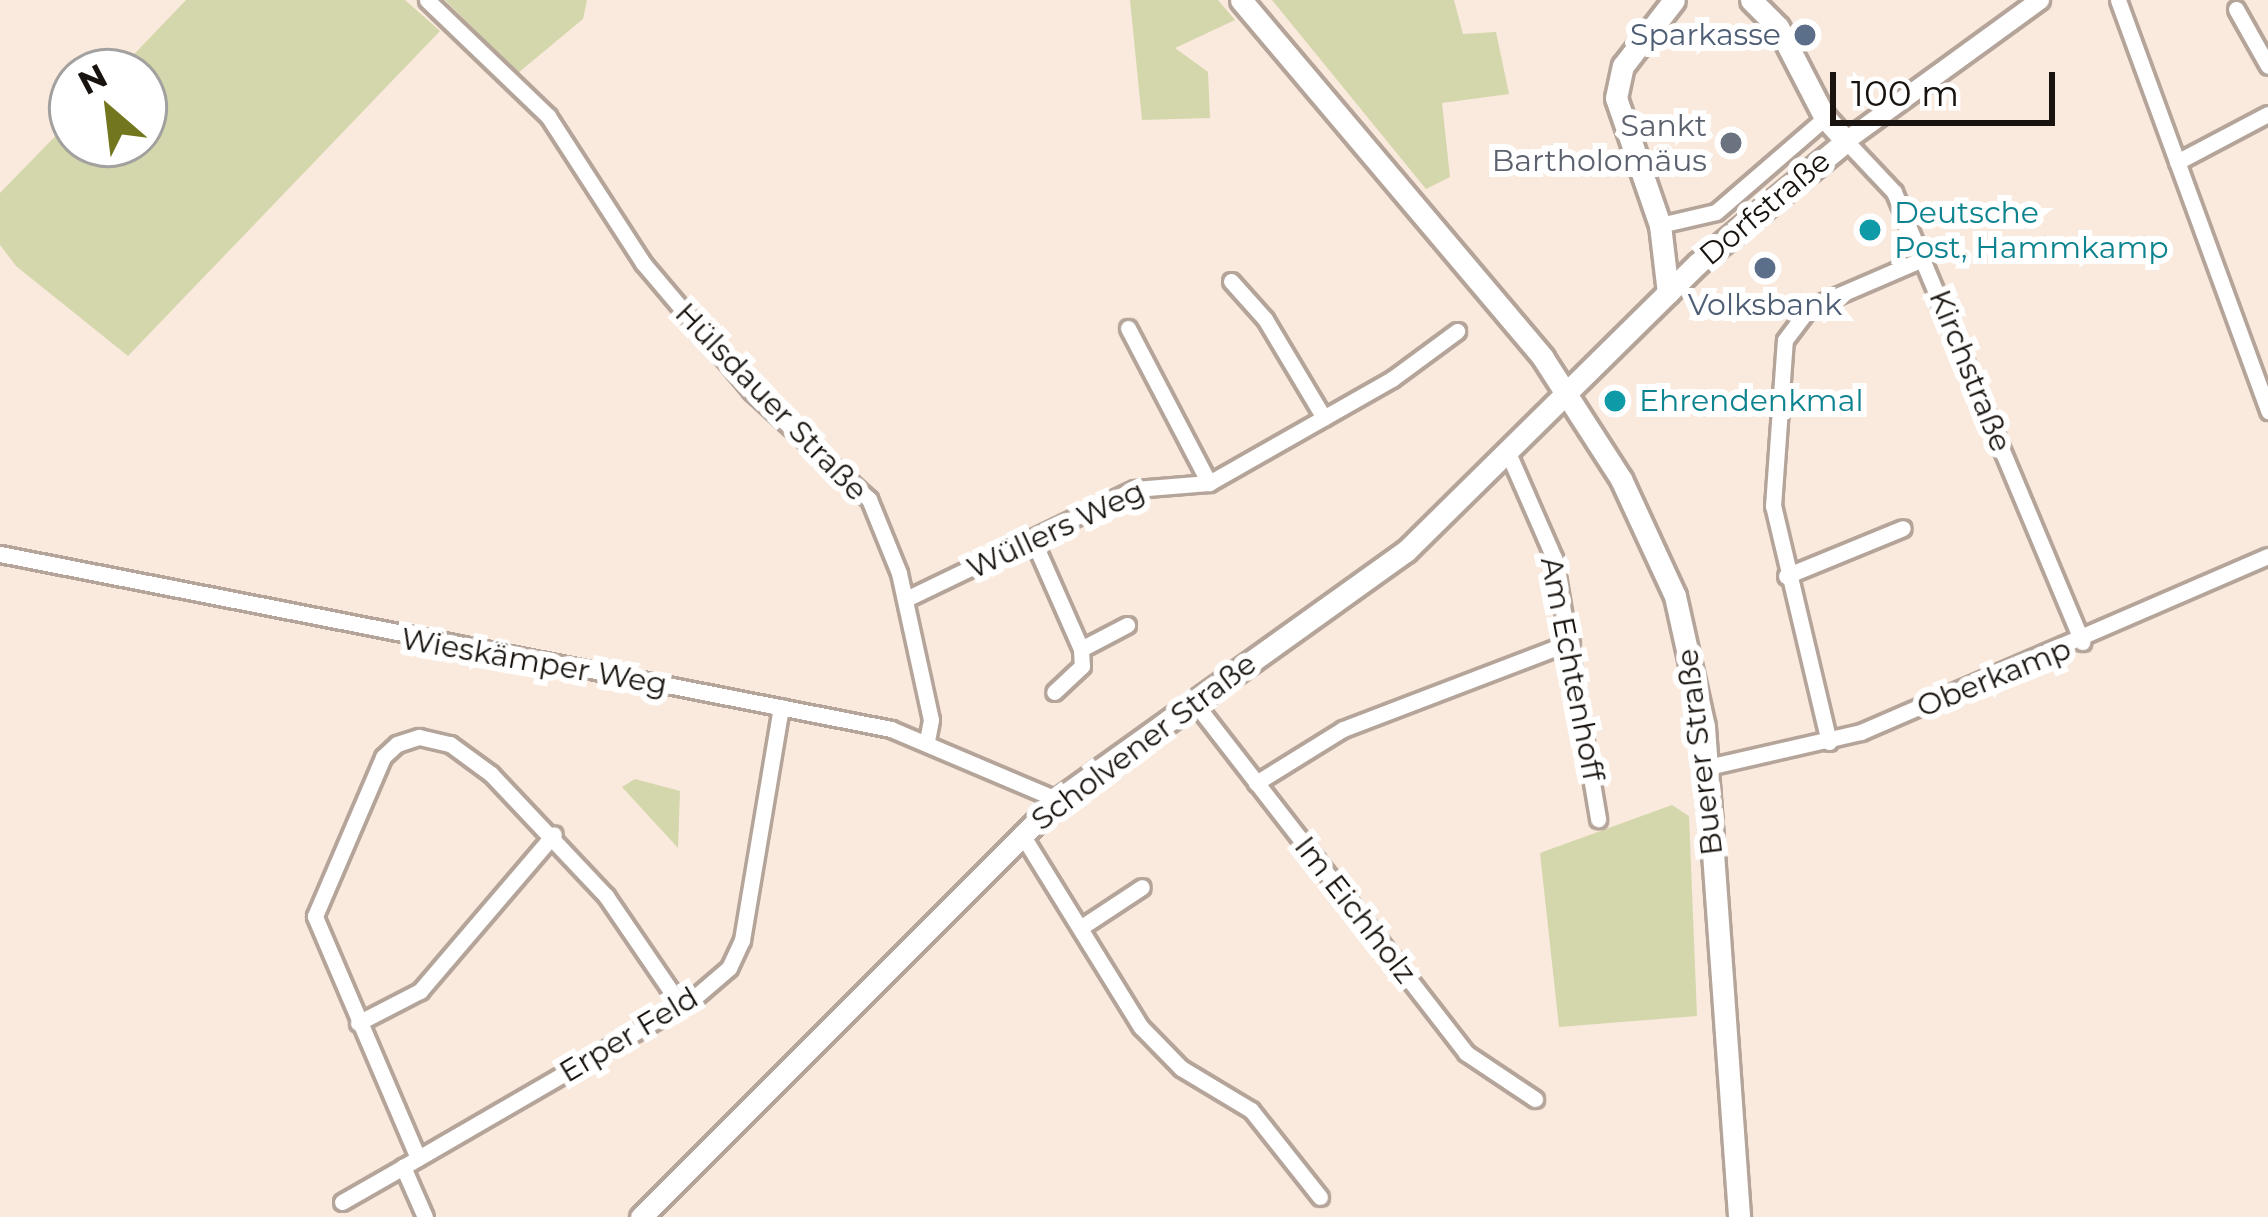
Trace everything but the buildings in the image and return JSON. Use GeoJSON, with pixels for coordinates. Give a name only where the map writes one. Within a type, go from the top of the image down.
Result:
{"type":"FeatureCollection","features":[{"type":"Feature","properties":{"kind":"main road","name":"Buerer Straße"},"geometry":{"type":"LineString","coordinates":[[1241,0],[1570,397],[1621,479],[1675,596],[1708,766],[1739,1217]]}},
{"type":"Feature","properties":{"kind":"main road"},"geometry":{"type":"LineString","coordinates":[[1668,293],[1660,225],[1616,98],[1623,66],[1674,0]]}},
{"type":"Feature","properties":{"kind":"main road","name":"Kirchstraße"},"geometry":{"type":"LineString","coordinates":[[1751,0],[1778,27],[1825,118],[1846,141]]}},
{"type":"Feature","properties":{"kind":"main road","name":"Dorfstraße"},"geometry":{"type":"LineString","coordinates":[[1570,397],[1668,293],[1846,141]]}},
{"type":"Feature","properties":{"kind":"main road","name":"Scholvener Straße"},"geometry":{"type":"LineString","coordinates":[[641,1217],[1058,800],[1358,590],[1570,397]]}},
{"type":"Feature","properties":{"kind":"street","name":"Hülsdauer Straße"},"geometry":{"type":"LineString","coordinates":[[428,0],[548,116],[643,263],[752,392],[869,499],[905,599],[931,720],[927,741]]}},
{"type":"Feature","properties":{"kind":"street","name":"Dorfstraße"},"geometry":{"type":"LineString","coordinates":[[1846,141],[2040,0]]}},
{"type":"Feature","properties":{"kind":"street"},"geometry":{"type":"LineString","coordinates":[[2118,0],[2268,411]]}},
{"type":"Feature","properties":{"kind":"street"},"geometry":{"type":"LineString","coordinates":[[2236,9],[2268,66]]}},
{"type":"Feature","properties":{"kind":"street"},"geometry":{"type":"LineString","coordinates":[[2177,162],[2268,113]]}},
{"type":"Feature","properties":{"kind":"street"},"geometry":{"type":"LineString","coordinates":[[1660,225],[1716,212],[1825,118]]}},
{"type":"Feature","properties":{"kind":"street","name":"Kirchstraße"},"geometry":{"type":"LineString","coordinates":[[1846,141],[1894,192],[2082,642]]}},
{"type":"Feature","properties":{"kind":"street"},"geometry":{"type":"LineString","coordinates":[[1829,742],[1786,576],[1772,472],[1785,340],[1809,308],[1923,259]]}},
{"type":"Feature","properties":{"kind":"street"},"geometry":{"type":"LineString","coordinates":[[1231,280],[1265,319],[1324,418]]}},
{"type":"Feature","properties":{"kind":"street"},"geometry":{"type":"LineString","coordinates":[[1128,328],[1210,483]]}},
{"type":"Feature","properties":{"kind":"street","name":"Wüllers Weg"},"geometry":{"type":"LineString","coordinates":[[905,599],[1135,489],[1210,483],[1324,418],[1457,331]]}},
{"type":"Feature","properties":{"kind":"street","name":"Am Echtenhoff"},"geometry":{"type":"LineString","coordinates":[[1509,455],[1555,558],[1598,819]]}},
{"type":"Feature","properties":{"kind":"street"},"geometry":{"type":"LineString","coordinates":[[1786,576],[1903,528]]}},
{"type":"Feature","properties":{"kind":"street"},"geometry":{"type":"LineString","coordinates":[[1033,539],[1081,649],[1082,666],[1054,692]]}},
{"type":"Feature","properties":{"kind":"street","name":"Wieskämper Weg"},"geometry":{"type":"LineString","coordinates":[[0,554],[781,707],[927,741],[1058,800]]}},
{"type":"Feature","properties":{"kind":"street","name":"Oberkamp"},"geometry":{"type":"LineString","coordinates":[[1708,766],[1829,742],[2082,642],[2268,556]]}},
{"type":"Feature","properties":{"kind":"street"},"geometry":{"type":"LineString","coordinates":[[1081,649],[1126,625]]}},
{"type":"Feature","properties":{"kind":"street"},"geometry":{"type":"LineString","coordinates":[[1256,783],[1343,729],[1571,642]]}},
{"type":"Feature","properties":{"kind":"street","name":"Im Eichholz"},"geometry":{"type":"LineString","coordinates":[[1193,702],[1466,1053],[1534,1100]]}},
{"type":"Feature","properties":{"kind":"street","name":"Erper Feld"},"geometry":{"type":"LineString","coordinates":[[342,1202],[681,1006],[729,968],[742,940],[781,707]]}},
{"type":"Feature","properties":{"kind":"street"},"geometry":{"type":"LineString","coordinates":[[418,1158],[315,916],[383,757],[419,736],[450,744],[554,834],[628,922],[681,1006]]}},
{"type":"Feature","properties":{"kind":"street"},"geometry":{"type":"LineString","coordinates":[[1022,833],[1155,1042],[1208,1087],[1251,1110],[1320,1197]]}},
{"type":"Feature","properties":{"kind":"street"},"geometry":{"type":"LineString","coordinates":[[358,1024],[420,991],[554,834]]}},
{"type":"Feature","properties":{"kind":"street"},"geometry":{"type":"LineString","coordinates":[[1080,928],[1142,886]]}},
{"type":"Feature","properties":{"kind":"street"},"geometry":{"type":"LineString","coordinates":[[403,1167],[425,1217]]}},
{"type":"Feature","properties":{"kind":"green space"},"geometry":{"type":"Polygon","coordinates":[[[186,0],[405,0],[440,31],[128,356],[16,266],[0,245],[0,193],[48,144],[48,168],[168,168],[168,48],[140,48],[186,0]]]}},
{"type":"Feature","properties":{"kind":"green space"},"geometry":{"type":"Polygon","coordinates":[[[445,0],[587,0],[583,19],[518,73],[445,0]]]}},
{"type":"Feature","properties":{"kind":"green space"},"geometry":{"type":"Polygon","coordinates":[[[1130,0],[1218,0],[1235,20],[1175,48],[1208,72],[1210,118],[1142,120],[1130,0]]]}},
{"type":"Feature","properties":{"kind":"green space"},"geometry":{"type":"Polygon","coordinates":[[[1272,0],[1454,0],[1463,34],[1496,32],[1509,94],[1442,103],[1450,177],[1426,189],[1272,0]]]}},
{"type":"Feature","properties":{"kind":"green space"},"geometry":{"type":"Polygon","coordinates":[[[635,779],[680,791],[678,848],[622,787],[635,779]]]}},
{"type":"Feature","properties":{"kind":"green space"},"geometry":{"type":"Polygon","coordinates":[[[1672,805],[1689,816],[1697,1016],[1559,1027],[1540,853],[1672,805]]]}},
{"type":"Feature","properties":{"kind":"place","name":"Sparkasse"},"geometry":{"type":"Point","coordinates":[1805,35]}},
{"type":"Feature","properties":{"kind":"place","name":"Sankt Bartholomäus"},"geometry":{"type":"Point","coordinates":[1731,143]}},
{"type":"Feature","properties":{"kind":"place","name":"Deutsche Post, Hammkamp"},"geometry":{"type":"Point","coordinates":[1870,230]}},
{"type":"Feature","properties":{"kind":"place","name":"Volksbank"},"geometry":{"type":"Point","coordinates":[1765,268]}},
{"type":"Feature","properties":{"kind":"place","name":"Ehrendenkmal"},"geometry":{"type":"Point","coordinates":[1615,401]}}]}
